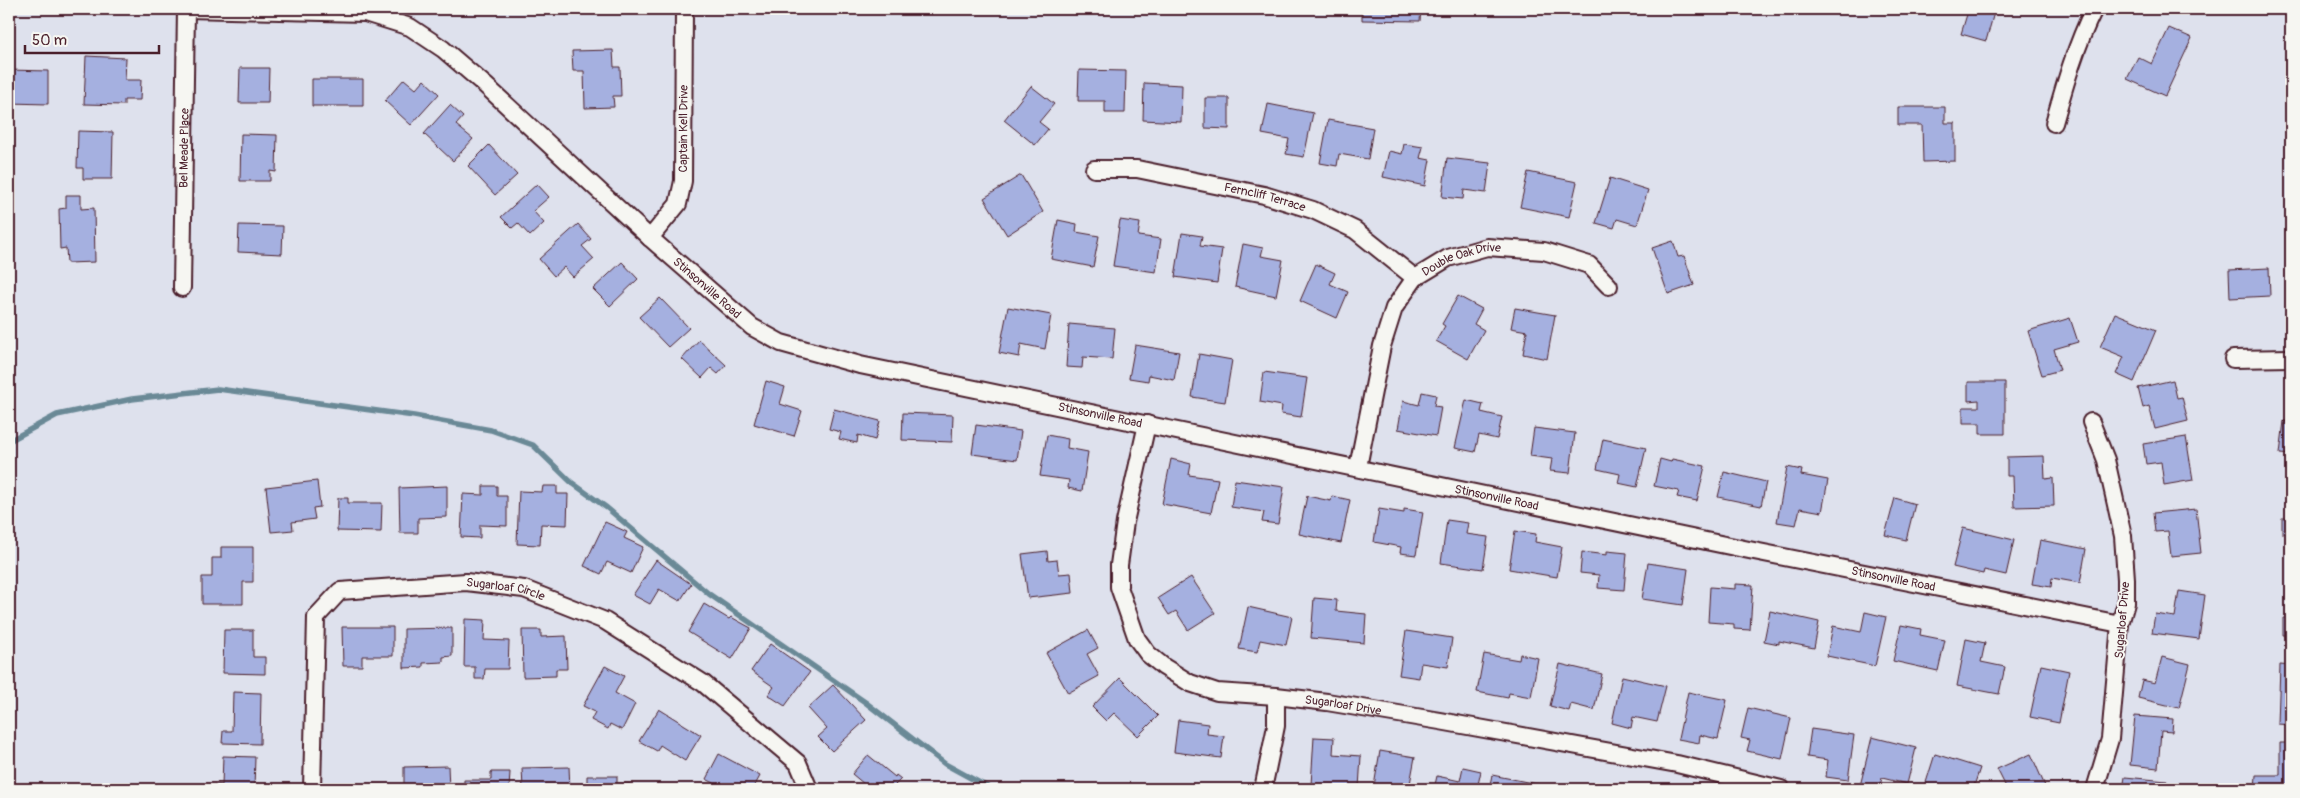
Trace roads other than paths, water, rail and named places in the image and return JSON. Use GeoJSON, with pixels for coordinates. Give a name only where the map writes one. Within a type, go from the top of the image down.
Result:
{"type":"FeatureCollection","features":[{"type":"Feature","properties":{"kind":"street","name":"Stinsonville Road"},"geometry":{"type":"LineString","coordinates":[[187,9],[365,13],[410,26],[443,49],[485,85],[650,238],[752,327],[781,343],[860,365],[1358,467],[1749,550],[2120,624]]}},
{"type":"Feature","properties":{"kind":"street","name":"Bel Meade Place"},"geometry":{"type":"LineString","coordinates":[[182,288],[187,9]]}},
{"type":"Feature","properties":{"kind":"street","name":"Captain Kell Drive"},"geometry":{"type":"LineString","coordinates":[[650,238],[678,204],[683,181],[684,9]]}},
{"type":"Feature","properties":{"kind":"street"},"geometry":{"type":"LineString","coordinates":[[2054,123],[2071,62],[2094,9]]}},
{"type":"Feature","properties":{"kind":"street","name":"Ferncliff Terrace"},"geometry":{"type":"LineString","coordinates":[[1094,168],[1137,168],[1264,195],[1313,210],[1355,230],[1415,278]]}},
{"type":"Feature","properties":{"kind":"street","name":"Double Oak Drive"},"geometry":{"type":"LineString","coordinates":[[1358,467],[1382,346],[1394,308],[1415,278],[1448,258],[1487,247],[1544,251],[1580,262],[1589,265],[1609,286]]}},
{"type":"Feature","properties":{"kind":"street"},"geometry":{"type":"LineString","coordinates":[[2233,359],[2291,358]]}},
{"type":"Feature","properties":{"kind":"street","name":"Sugarloaf Drive"},"geometry":{"type":"LineString","coordinates":[[2092,422],[2106,460],[2124,536],[2126,603],[2120,624],[2110,739],[2095,789]]}},
{"type":"Feature","properties":{"kind":"street","name":"Sugarloaf Drive"},"geometry":{"type":"LineString","coordinates":[[1147,424],[1125,522],[1119,565],[1119,588],[1137,639],[1148,654],[1164,667],[1190,683],[1224,693],[1276,696],[1449,723],[1677,764],[1781,789]]}},
{"type":"Feature","properties":{"kind":"street","name":"Sugarloaf Circle"},"geometry":{"type":"LineString","coordinates":[[312,789],[316,616],[340,591],[466,582],[524,589],[605,621],[703,683],[798,763],[810,789]]}},
{"type":"Feature","properties":{"kind":"street"},"geometry":{"type":"LineString","coordinates":[[1262,789],[1276,726],[1276,696]]}},
{"type":"Feature","properties":{"kind":"waterway"},"geometry":{"type":"LineString","coordinates":[[9,441],[57,415],[132,399],[218,389],[414,416],[491,430],[533,445],[571,482],[607,508],[709,594],[865,702],[945,764],[991,789]]}}]}
